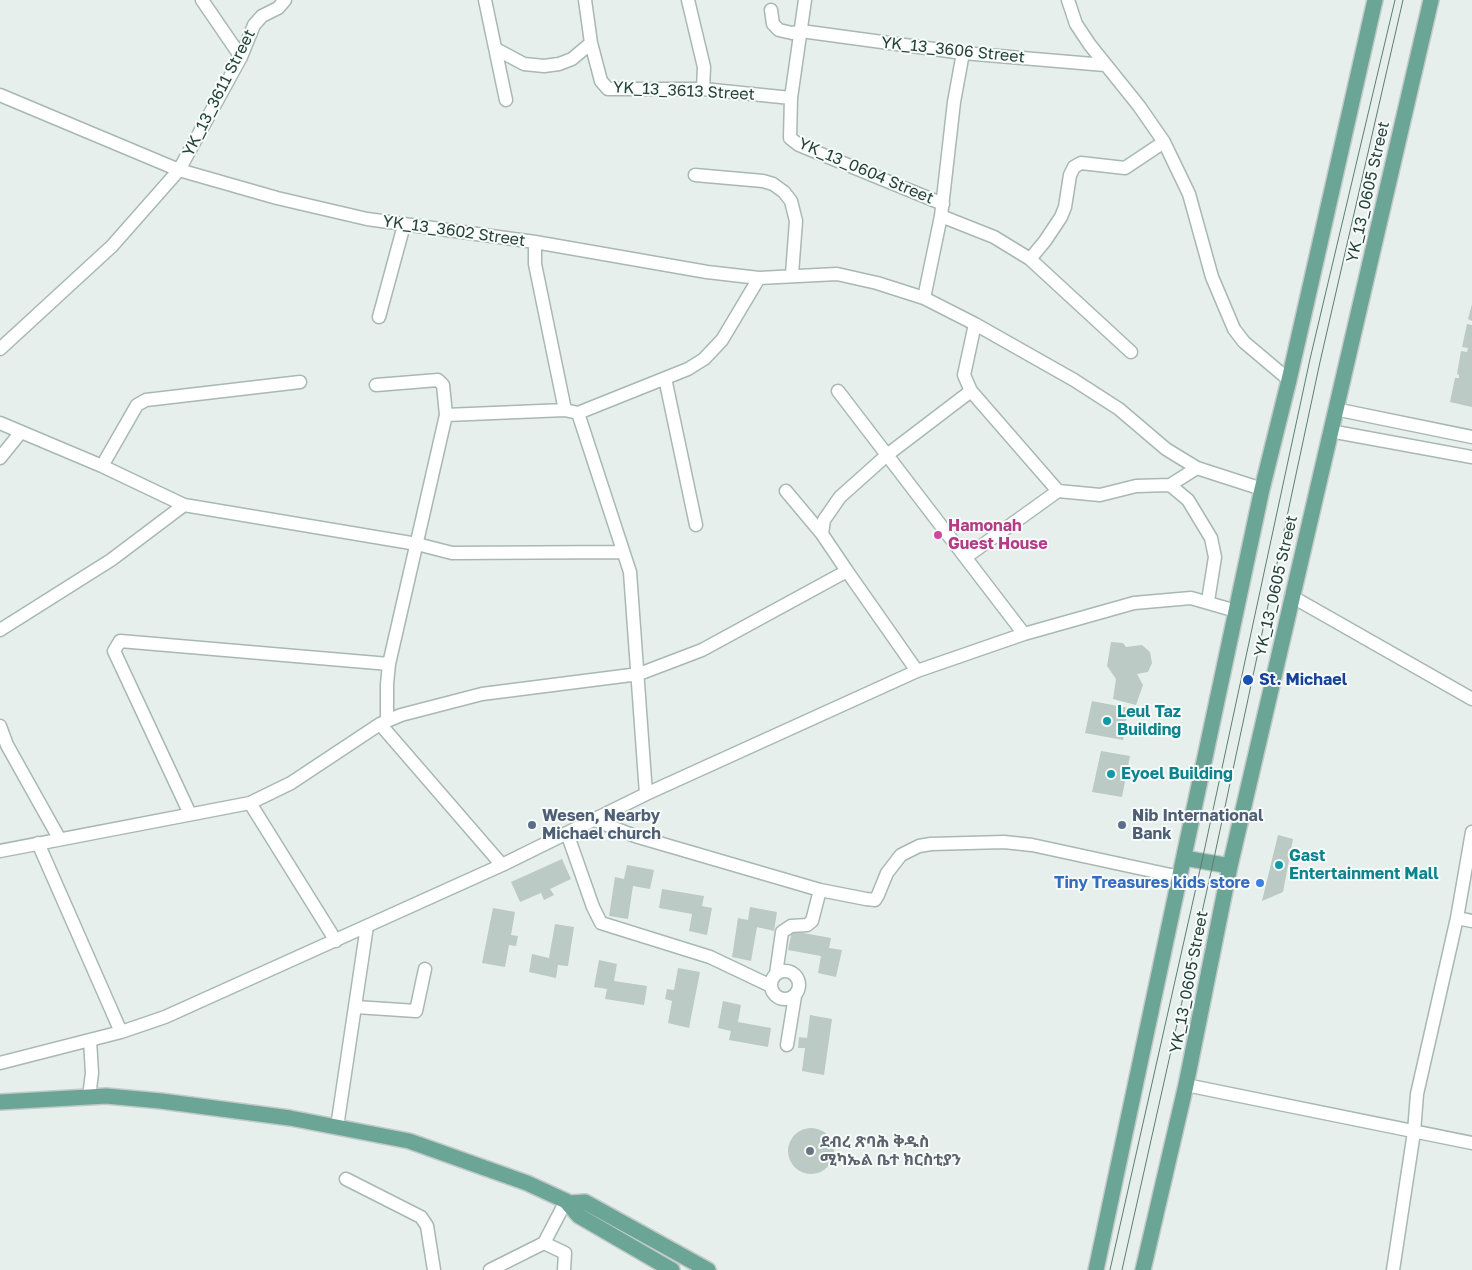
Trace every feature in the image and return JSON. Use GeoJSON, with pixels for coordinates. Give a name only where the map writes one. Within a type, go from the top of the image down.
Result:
{"type":"FeatureCollection","features":[{"type":"Feature","properties":{"kind":"main road","name":"YK_13_0605 Street"},"geometry":{"type":"LineString","coordinates":[[1096,1270],[1262,489],[1289,380],[1375,0]]}},
{"type":"Feature","properties":{"kind":"main road","name":"YK_13_0605 Street"},"geometry":{"type":"LineString","coordinates":[[1144,1270],[1186,1085],[1230,866],[1291,596],[1431,0]]}},
{"type":"Feature","properties":{"kind":"main road"},"geometry":{"type":"LineString","coordinates":[[1184,858],[1230,866]]}},
{"type":"Feature","properties":{"kind":"main road"},"geometry":{"type":"LineString","coordinates":[[0,1102],[106,1096],[214,1108],[337,1127],[409,1141],[527,1183],[568,1202],[585,1202],[708,1270]]}},
{"type":"Feature","properties":{"kind":"main road"},"geometry":{"type":"LineString","coordinates":[[568,1202],[579,1216],[672,1270]]}},
{"type":"Feature","properties":{"kind":"street"},"geometry":{"type":"LineString","coordinates":[[202,0],[241,57]]}},
{"type":"Feature","properties":{"kind":"street","name":"YK_13_3611 Street"},"geometry":{"type":"LineString","coordinates":[[0,349],[112,246],[179,170],[241,57],[254,25],[262,16],[278,8],[285,0]]}},
{"type":"Feature","properties":{"kind":"street"},"geometry":{"type":"LineString","coordinates":[[485,0],[506,100]]}},
{"type":"Feature","properties":{"kind":"street","name":"YK_13_3613 Street"},"geometry":{"type":"LineString","coordinates":[[585,0],[591,43],[601,81],[608,89],[703,89],[792,98]]}},
{"type":"Feature","properties":{"kind":"street"},"geometry":{"type":"LineString","coordinates":[[688,0],[704,67],[703,89]]}},
{"type":"Feature","properties":{"kind":"street"},"geometry":{"type":"LineString","coordinates":[[792,98],[805,0]]}},
{"type":"Feature","properties":{"kind":"street"},"geometry":{"type":"LineString","coordinates":[[1068,0],[1076,24],[1164,142],[1189,194],[1212,277],[1234,329],[1244,342],[1289,380]]}},
{"type":"Feature","properties":{"kind":"street","name":"YK_13_3606 Street"},"geometry":{"type":"LineString","coordinates":[[771,10],[773,24],[779,30],[801,31],[963,53],[1105,64]]}},
{"type":"Feature","properties":{"kind":"street"},"geometry":{"type":"LineString","coordinates":[[496,49],[524,64],[544,66],[560,64],[572,59],[591,43]]}},
{"type":"Feature","properties":{"kind":"street"},"geometry":{"type":"LineString","coordinates":[[924,298],[941,215],[954,102],[963,53]]}},
{"type":"Feature","properties":{"kind":"street","name":"YK_13_3602 Street"},"geometry":{"type":"LineString","coordinates":[[0,95],[179,170],[277,198],[367,219],[535,242],[707,272],[759,278],[792,274],[836,274],[861,278],[924,298],[975,324],[1074,380],[1119,410],[1166,449],[1197,468],[1262,489]]}},
{"type":"Feature","properties":{"kind":"street","name":"YK_13_0604 Street"},"geometry":{"type":"LineString","coordinates":[[792,98],[790,138],[941,215],[994,237],[1030,259],[1130,352]]}},
{"type":"Feature","properties":{"kind":"street"},"geometry":{"type":"LineString","coordinates":[[1030,259],[1045,242],[1061,217],[1065,207],[1070,175],[1074,167],[1081,163],[1125,168],[1164,142]]}},
{"type":"Feature","properties":{"kind":"street"},"geometry":{"type":"LineString","coordinates":[[694,175],[763,181],[773,184],[784,192],[791,201],[796,221],[792,274]]}},
{"type":"Feature","properties":{"kind":"street"},"geometry":{"type":"LineString","coordinates":[[378,317],[404,225]]}},
{"type":"Feature","properties":{"kind":"street"},"geometry":{"type":"LineString","coordinates":[[535,242],[535,264],[565,410]]}},
{"type":"Feature","properties":{"kind":"street"},"geometry":{"type":"LineString","coordinates":[[446,415],[565,410],[578,413],[688,369],[704,359],[722,340],[759,278]]}},
{"type":"Feature","properties":{"kind":"street"},"geometry":{"type":"LineString","coordinates":[[975,324],[964,375],[971,391],[1058,492]]}},
{"type":"Feature","properties":{"kind":"street"},"geometry":{"type":"LineString","coordinates":[[664,378],[696,525]]}},
{"type":"Feature","properties":{"kind":"street"},"geometry":{"type":"LineString","coordinates":[[376,385],[438,380],[442,385],[446,415],[389,664],[384,722],[502,865]]}},
{"type":"Feature","properties":{"kind":"street"},"geometry":{"type":"LineString","coordinates":[[102,466],[137,405],[146,400],[300,382]]}},
{"type":"Feature","properties":{"kind":"street"},"geometry":{"type":"LineString","coordinates":[[838,391],[1024,634]]}},
{"type":"Feature","properties":{"kind":"street"},"geometry":{"type":"LineString","coordinates":[[822,534],[824,520],[840,497],[888,455],[971,391]]}},
{"type":"Feature","properties":{"kind":"street"},"geometry":{"type":"LineString","coordinates":[[1335,409],[1472,437]]}},
{"type":"Feature","properties":{"kind":"street"},"geometry":{"type":"LineString","coordinates":[[578,413],[630,572],[639,674],[646,794]]}},
{"type":"Feature","properties":{"kind":"street"},"geometry":{"type":"LineString","coordinates":[[0,423],[102,466],[184,505],[417,544],[452,553],[623,552]]}},
{"type":"Feature","properties":{"kind":"street"},"geometry":{"type":"LineString","coordinates":[[1330,431],[1472,457]]}},
{"type":"Feature","properties":{"kind":"street"},"geometry":{"type":"LineString","coordinates":[[0,458],[21,432]]}},
{"type":"Feature","properties":{"kind":"street"},"geometry":{"type":"LineString","coordinates":[[966,557],[1058,492],[1100,495],[1136,486],[1170,485],[1197,468]]}},
{"type":"Feature","properties":{"kind":"street"},"geometry":{"type":"LineString","coordinates":[[1170,485],[1188,500],[1211,538],[1215,557],[1208,601]]}},
{"type":"Feature","properties":{"kind":"street"},"geometry":{"type":"LineString","coordinates":[[786,491],[822,534],[918,671]]}},
{"type":"Feature","properties":{"kind":"street"},"geometry":{"type":"LineString","coordinates":[[0,630],[111,560],[184,505]]}},
{"type":"Feature","properties":{"kind":"street"},"geometry":{"type":"LineString","coordinates":[[0,851],[59,838],[250,803],[291,783],[384,722],[426,707],[482,694],[639,674],[702,650],[847,571]]}},
{"type":"Feature","properties":{"kind":"street"},"geometry":{"type":"LineString","coordinates":[[1291,596],[1472,700]]}},
{"type":"Feature","properties":{"kind":"street"},"geometry":{"type":"LineString","coordinates":[[0,1063],[121,1032],[165,1017],[502,865],[646,794],[918,671],[1024,634],[1134,603],[1191,598],[1208,601],[1236,611]]}},
{"type":"Feature","properties":{"kind":"street"},"geometry":{"type":"LineString","coordinates":[[190,814],[114,651],[120,641],[389,664]]}},
{"type":"Feature","properties":{"kind":"street"},"geometry":{"type":"LineString","coordinates":[[0,726],[7,745],[59,838]]}},
{"type":"Feature","properties":{"kind":"street"},"geometry":{"type":"LineString","coordinates":[[250,803],[336,941]]}},
{"type":"Feature","properties":{"kind":"street"},"geometry":{"type":"LineString","coordinates":[[594,820],[635,836],[820,890],[875,900],[887,873],[901,855],[919,846],[931,844],[1004,842],[1032,845],[1180,878]]}},
{"type":"Feature","properties":{"kind":"street"},"geometry":{"type":"LineString","coordinates":[[1393,1270],[1418,1094],[1457,918],[1472,832]]}},
{"type":"Feature","properties":{"kind":"street"},"geometry":{"type":"LineString","coordinates":[[567,833],[593,907],[601,923],[710,957],[773,980]]}},
{"type":"Feature","properties":{"kind":"street"},"geometry":{"type":"LineString","coordinates":[[38,843],[121,1032]]}},
{"type":"Feature","properties":{"kind":"street"},"geometry":{"type":"LineString","coordinates":[[795,996],[789,999],[777,996],[773,980],[782,932],[791,926],[807,925],[812,922],[820,890]]}},
{"type":"Feature","properties":{"kind":"street"},"geometry":{"type":"LineString","coordinates":[[1457,918],[1472,921]]}},
{"type":"Feature","properties":{"kind":"street"},"geometry":{"type":"LineString","coordinates":[[337,1127],[367,926]]}},
{"type":"Feature","properties":{"kind":"street"},"geometry":{"type":"LineString","coordinates":[[356,1007],[416,1012],[425,969]]}},
{"type":"Feature","properties":{"kind":"street"},"geometry":{"type":"LineString","coordinates":[[773,980],[788,971],[798,978],[798,990],[795,996],[787,1046]]}},
{"type":"Feature","properties":{"kind":"street"},"geometry":{"type":"LineString","coordinates":[[89,1097],[92,1073],[90,1040]]}},
{"type":"Feature","properties":{"kind":"street"},"geometry":{"type":"LineString","coordinates":[[1186,1085],[1472,1143]]}},
{"type":"Feature","properties":{"kind":"street"},"geometry":{"type":"LineString","coordinates":[[346,1179],[421,1217],[427,1226],[434,1270]]}},
{"type":"Feature","properties":{"kind":"street"},"geometry":{"type":"LineString","coordinates":[[490,1270],[544,1243],[568,1202]]}},
{"type":"Feature","properties":{"kind":"street"},"geometry":{"type":"LineString","coordinates":[[544,1243],[565,1253],[564,1270]]}},
{"type":"Feature","properties":{"kind":"building"},"geometry":{"type":"Polygon","coordinates":[[[1472,304],[1472,321],[1468,319],[1472,304]]]}},
{"type":"Feature","properties":{"kind":"building"},"geometry":{"type":"Polygon","coordinates":[[[1467,324],[1472,325],[1472,407],[1450,402],[1455,378],[1459,378],[1457,374],[1461,351],[1467,352],[1468,348],[1462,347],[1467,324]]]}},
{"type":"Feature","properties":{"kind":"building"},"geometry":{"type":"Polygon","coordinates":[[[1111,642],[1123,643],[1126,647],[1142,645],[1150,652],[1152,663],[1148,672],[1137,674],[1143,685],[1136,705],[1113,699],[1116,679],[1107,666],[1111,642]]]}},
{"type":"Feature","properties":{"kind":"building","name":"Leul Taz Building"},"geometry":{"type":"Polygon","coordinates":[[[1092,701],[1128,708],[1123,740],[1085,733],[1092,701]]]}},
{"type":"Feature","properties":{"kind":"building","name":"Eyoel Building"},"geometry":{"type":"Polygon","coordinates":[[[1101,751],[1130,756],[1122,797],[1092,792],[1101,751]]]}},
{"type":"Feature","properties":{"kind":"building","name":"Gast Entertainment Mall"},"geometry":{"type":"Polygon","coordinates":[[[1278,835],[1293,839],[1283,892],[1262,901],[1278,835]]]}},
{"type":"Feature","properties":{"kind":"building"},"geometry":{"type":"Polygon","coordinates":[[[562,859],[571,879],[550,889],[554,895],[544,900],[541,893],[520,902],[511,882],[562,859]]]}},
{"type":"Feature","properties":{"kind":"building"},"geometry":{"type":"Polygon","coordinates":[[[627,865],[654,870],[650,889],[633,886],[628,919],[609,916],[615,877],[624,879],[627,865]]]}},
{"type":"Feature","properties":{"kind":"building"},"geometry":{"type":"Polygon","coordinates":[[[662,889],[704,896],[702,906],[712,908],[707,935],[689,931],[692,914],[659,908],[662,889]]]}},
{"type":"Feature","properties":{"kind":"building"},"geometry":{"type":"Polygon","coordinates":[[[750,907],[777,912],[774,931],[757,927],[751,961],[732,957],[738,918],[748,920],[750,907]]]}},
{"type":"Feature","properties":{"kind":"building"},"geometry":{"type":"Polygon","coordinates":[[[493,908],[515,912],[511,935],[518,936],[516,946],[509,945],[505,967],[482,963],[493,908]]]}},
{"type":"Feature","properties":{"kind":"building"},"geometry":{"type":"Polygon","coordinates":[[[555,924],[574,927],[568,966],[558,965],[556,978],[529,972],[532,954],[549,958],[555,924]]]}},
{"type":"Feature","properties":{"kind":"building"},"geometry":{"type":"Polygon","coordinates":[[[792,931],[831,938],[829,948],[842,950],[836,977],[818,973],[821,956],[788,950],[792,931]]]}},
{"type":"Feature","properties":{"kind":"building"},"geometry":{"type":"Polygon","coordinates":[[[599,960],[617,964],[614,981],[647,986],[644,1005],[605,999],[607,989],[594,987],[599,960]]]}},
{"type":"Feature","properties":{"kind":"building"},"geometry":{"type":"Polygon","coordinates":[[[678,968],[700,972],[689,1028],[668,1023],[672,1001],[665,999],[667,989],[674,990],[678,968]]]}},
{"type":"Feature","properties":{"kind":"building"},"geometry":{"type":"Polygon","coordinates":[[[723,1001],[741,1005],[738,1022],[771,1028],[768,1047],[729,1040],[731,1031],[718,1028],[723,1001]]]}},
{"type":"Feature","properties":{"kind":"building"},"geometry":{"type":"Polygon","coordinates":[[[810,1015],[832,1019],[824,1075],[802,1071],[805,1048],[798,1048],[799,1037],[807,1038],[810,1015]]]}},
{"type":"Feature","properties":{"kind":"building"},"geometry":{"type":"Polygon","coordinates":[[[811,1128],[824,1132],[830,1138],[834,1151],[830,1164],[824,1170],[811,1174],[798,1170],[792,1164],[788,1151],[792,1138],[798,1132],[811,1128]]]}},
{"type":"Feature","properties":{"kind":"tram line"},"geometry":{"type":"LineString","coordinates":[[1110,1270],[1202,861],[1310,359],[1395,0]]}},
{"type":"Feature","properties":{"kind":"tram line"},"geometry":{"type":"LineString","coordinates":[[1122,1270],[1213,863],[1320,362],[1403,0]]}},
{"type":"Feature","properties":{"kind":"place","name":"Hamonah Guest House"},"geometry":{"type":"Point","coordinates":[938,535]}},
{"type":"Feature","properties":{"kind":"place","name":"St. Michael"},"geometry":{"type":"Point","coordinates":[1248,680]}},
{"type":"Feature","properties":{"kind":"place","name":"Leul Taz Building"},"geometry":{"type":"Point","coordinates":[1107,721]}},
{"type":"Feature","properties":{"kind":"place","name":"Eyoel Building"},"geometry":{"type":"Point","coordinates":[1111,774]}},
{"type":"Feature","properties":{"kind":"place","name":"Wesen, Nearby Michael church"},"geometry":{"type":"Point","coordinates":[532,825]}},
{"type":"Feature","properties":{"kind":"place","name":"Nib International Bank"},"geometry":{"type":"Point","coordinates":[1122,825]}},
{"type":"Feature","properties":{"kind":"place","name":"Gast Entertainment Mall"},"geometry":{"type":"Point","coordinates":[1279,865]}},
{"type":"Feature","properties":{"kind":"place","name":"Tiny Treasures kids store"},"geometry":{"type":"Point","coordinates":[1260,883]}},
{"type":"Feature","properties":{"kind":"place","name":"ደብረ ጽባሕ ቅዱስ ሚካኤል ቤተ ክርስቲያን"},"geometry":{"type":"Point","coordinates":[810,1151]}}]}
